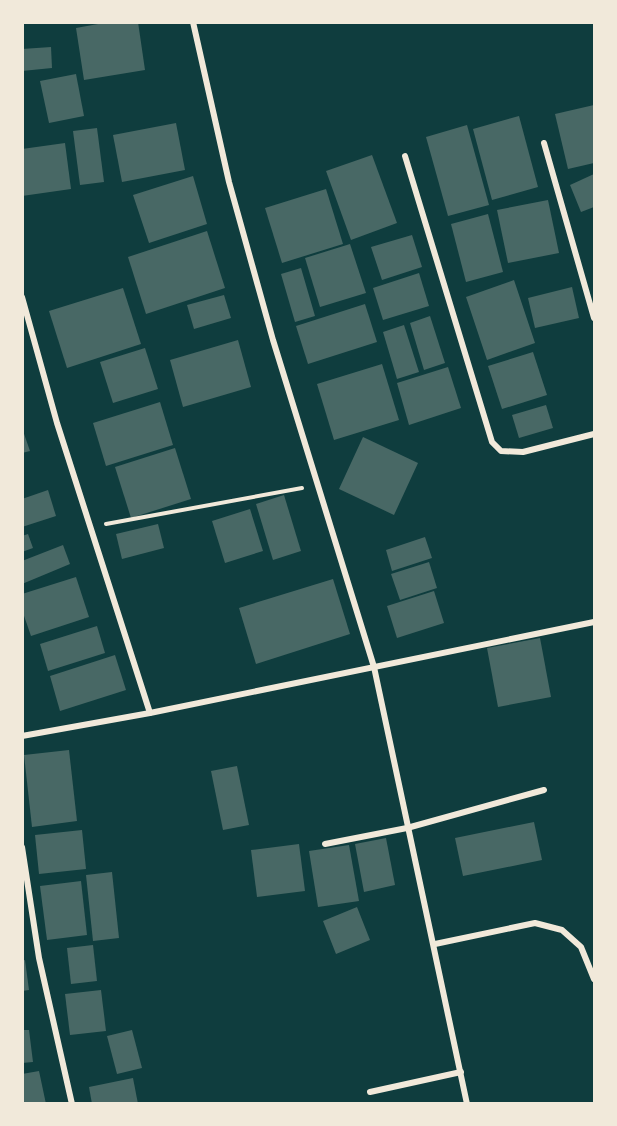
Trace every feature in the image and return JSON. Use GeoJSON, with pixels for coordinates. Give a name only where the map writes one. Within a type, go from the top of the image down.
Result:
{"type":"FeatureCollection","features":[{"type":"Feature","properties":{"kind":"street"},"geometry":{"type":"LineString","coordinates":[[193,22],[229,182],[273,340],[374,667],[435,944],[467,1104]]}},
{"type":"Feature","properties":{"kind":"street"},"geometry":{"type":"LineString","coordinates":[[544,143],[594,318]]}},
{"type":"Feature","properties":{"kind":"street"},"geometry":{"type":"LineString","coordinates":[[405,156],[492,442],[501,451],[523,452],[594,434]]}},
{"type":"Feature","properties":{"kind":"street"},"geometry":{"type":"LineString","coordinates":[[22,297],[57,423],[150,713]]}},
{"type":"Feature","properties":{"kind":"street"},"geometry":{"type":"LineString","coordinates":[[22,736],[150,713],[594,622]]}},
{"type":"Feature","properties":{"kind":"street"},"geometry":{"type":"LineString","coordinates":[[325,844],[408,828],[544,790]]}},
{"type":"Feature","properties":{"kind":"street"},"geometry":{"type":"LineString","coordinates":[[22,847],[43,980],[72,1104]]}},
{"type":"Feature","properties":{"kind":"street"},"geometry":{"type":"LineString","coordinates":[[435,944],[535,923],[562,930],[581,947],[594,979]]}},
{"type":"Feature","properties":{"kind":"street"},"geometry":{"type":"LineString","coordinates":[[370,1092],[461,1072]]}},
{"type":"Feature","properties":{"kind":"path"},"geometry":{"type":"LineString","coordinates":[[90,527],[318,485]]}},
{"type":"Feature","properties":{"kind":"building"},"geometry":{"type":"Polygon","coordinates":[[[109,22],[138,22],[145,70],[84,80],[76,28],[109,22]]]}},
{"type":"Feature","properties":{"kind":"building"},"geometry":{"type":"Polygon","coordinates":[[[51,47],[52,68],[22,71],[22,49],[51,47]]]}},
{"type":"Feature","properties":{"kind":"building"},"geometry":{"type":"Polygon","coordinates":[[[76,74],[84,116],[49,123],[40,81],[76,74]]]}},
{"type":"Feature","properties":{"kind":"building"},"geometry":{"type":"Polygon","coordinates":[[[594,105],[594,163],[568,169],[555,114],[594,105]]]}},
{"type":"Feature","properties":{"kind":"building"},"geometry":{"type":"Polygon","coordinates":[[[519,116],[538,187],[492,200],[473,129],[519,116]]]}},
{"type":"Feature","properties":{"kind":"building"},"geometry":{"type":"Polygon","coordinates":[[[176,123],[185,170],[122,182],[113,135],[176,123]]]}},
{"type":"Feature","properties":{"kind":"building"},"geometry":{"type":"Polygon","coordinates":[[[467,125],[489,205],[448,216],[426,137],[467,125]]]}},
{"type":"Feature","properties":{"kind":"building"},"geometry":{"type":"Polygon","coordinates":[[[97,128],[104,182],[80,185],[73,131],[97,128]]]}},
{"type":"Feature","properties":{"kind":"building"},"geometry":{"type":"Polygon","coordinates":[[[65,143],[71,189],[22,196],[22,149],[65,143]]]}},
{"type":"Feature","properties":{"kind":"building"},"geometry":{"type":"Polygon","coordinates":[[[372,155],[397,223],[351,240],[326,171],[372,155]]]}},
{"type":"Feature","properties":{"kind":"building"},"geometry":{"type":"Polygon","coordinates":[[[594,174],[594,207],[581,212],[570,185],[594,174]]]}},
{"type":"Feature","properties":{"kind":"building"},"geometry":{"type":"Polygon","coordinates":[[[193,176],[207,224],[149,243],[133,195],[193,176]]]}},
{"type":"Feature","properties":{"kind":"building"},"geometry":{"type":"Polygon","coordinates":[[[326,189],[343,244],[282,263],[265,208],[326,189]]]}},
{"type":"Feature","properties":{"kind":"building"},"geometry":{"type":"Polygon","coordinates":[[[548,200],[559,253],[508,263],[497,210],[548,200]]]}},
{"type":"Feature","properties":{"kind":"building"},"geometry":{"type":"Polygon","coordinates":[[[488,214],[503,272],[466,282],[451,224],[488,214]]]}},
{"type":"Feature","properties":{"kind":"building"},"geometry":{"type":"Polygon","coordinates":[[[207,231],[225,288],[146,314],[128,257],[207,231]]]}},
{"type":"Feature","properties":{"kind":"building"},"geometry":{"type":"Polygon","coordinates":[[[412,235],[422,267],[382,280],[371,247],[412,235]]]}},
{"type":"Feature","properties":{"kind":"building"},"geometry":{"type":"Polygon","coordinates":[[[350,244],[366,293],[320,307],[305,258],[350,244]]]}},
{"type":"Feature","properties":{"kind":"building"},"geometry":{"type":"Polygon","coordinates":[[[301,268],[315,316],[295,322],[281,274],[301,268]]]}},
{"type":"Feature","properties":{"kind":"building"},"geometry":{"type":"Polygon","coordinates":[[[419,273],[429,306],[383,320],[373,288],[419,273]]]}},
{"type":"Feature","properties":{"kind":"building"},"geometry":{"type":"Polygon","coordinates":[[[514,280],[535,343],[487,360],[466,297],[514,280]]]}},
{"type":"Feature","properties":{"kind":"building"},"geometry":{"type":"Polygon","coordinates":[[[572,287],[579,318],[535,328],[528,298],[572,287]]]}},
{"type":"Feature","properties":{"kind":"building"},"geometry":{"type":"Polygon","coordinates":[[[123,288],[141,344],[67,368],[49,311],[123,288]]]}},
{"type":"Feature","properties":{"kind":"building"},"geometry":{"type":"Polygon","coordinates":[[[224,295],[231,318],[194,329],[187,305],[224,295]]]}},
{"type":"Feature","properties":{"kind":"building"},"geometry":{"type":"Polygon","coordinates":[[[365,304],[377,342],[308,364],[296,326],[365,304]]]}},
{"type":"Feature","properties":{"kind":"building"},"geometry":{"type":"Polygon","coordinates":[[[430,316],[445,363],[424,370],[410,323],[430,316]]]}},
{"type":"Feature","properties":{"kind":"building"},"geometry":{"type":"Polygon","coordinates":[[[404,325],[419,372],[397,379],[383,332],[404,325]]]}},
{"type":"Feature","properties":{"kind":"building"},"geometry":{"type":"Polygon","coordinates":[[[238,340],[251,387],[183,407],[170,360],[238,340]]]}},
{"type":"Feature","properties":{"kind":"building"},"geometry":{"type":"Polygon","coordinates":[[[145,348],[158,389],[113,403],[100,362],[145,348]]]}},
{"type":"Feature","properties":{"kind":"building"},"geometry":{"type":"Polygon","coordinates":[[[533,352],[547,395],[502,409],[488,366],[533,352]]]}},
{"type":"Feature","properties":{"kind":"building"},"geometry":{"type":"Polygon","coordinates":[[[382,364],[399,420],[334,440],[317,384],[382,364]]]}},
{"type":"Feature","properties":{"kind":"building"},"geometry":{"type":"Polygon","coordinates":[[[448,367],[461,408],[409,425],[397,383],[448,367]]]}},
{"type":"Feature","properties":{"kind":"building"},"geometry":{"type":"Polygon","coordinates":[[[160,402],[173,445],[106,466],[93,423],[160,402]]]}},
{"type":"Feature","properties":{"kind":"building"},"geometry":{"type":"Polygon","coordinates":[[[546,405],[553,428],[519,438],[512,415],[546,405]]]}},
{"type":"Feature","properties":{"kind":"building"},"geometry":{"type":"Polygon","coordinates":[[[22,428],[30,451],[22,453],[22,428]]]}},
{"type":"Feature","properties":{"kind":"building"},"geometry":{"type":"Polygon","coordinates":[[[363,437],[418,463],[394,515],[339,489],[363,437]]]}},
{"type":"Feature","properties":{"kind":"building"},"geometry":{"type":"Polygon","coordinates":[[[175,448],[191,499],[131,518],[115,467],[175,448]]]}},
{"type":"Feature","properties":{"kind":"building"},"geometry":{"type":"Polygon","coordinates":[[[48,490],[56,516],[22,527],[22,499],[48,490]]]}},
{"type":"Feature","properties":{"kind":"building"},"geometry":{"type":"Polygon","coordinates":[[[284,495],[301,551],[273,560],[256,504],[284,495]]]}},
{"type":"Feature","properties":{"kind":"building"},"geometry":{"type":"Polygon","coordinates":[[[250,509],[263,551],[225,563],[212,521],[250,509]]]}},
{"type":"Feature","properties":{"kind":"building"},"geometry":{"type":"Polygon","coordinates":[[[158,524],[164,548],[122,559],[116,534],[158,524]]]}},
{"type":"Feature","properties":{"kind":"building"},"geometry":{"type":"Polygon","coordinates":[[[28,534],[33,548],[22,552],[22,536],[28,534]]]}},
{"type":"Feature","properties":{"kind":"building"},"geometry":{"type":"Polygon","coordinates":[[[425,537],[432,558],[392,571],[386,550],[425,537]]]}},
{"type":"Feature","properties":{"kind":"building"},"geometry":{"type":"Polygon","coordinates":[[[63,545],[70,564],[22,584],[22,561],[63,545]]]}},
{"type":"Feature","properties":{"kind":"building"},"geometry":{"type":"Polygon","coordinates":[[[429,562],[437,588],[400,600],[391,574],[429,562]]]}},
{"type":"Feature","properties":{"kind":"building"},"geometry":{"type":"Polygon","coordinates":[[[76,577],[89,617],[31,636],[22,610],[22,594],[76,577]]]}},
{"type":"Feature","properties":{"kind":"building"},"geometry":{"type":"Polygon","coordinates":[[[333,579],[350,634],[256,664],[239,608],[333,579]]]}},
{"type":"Feature","properties":{"kind":"building"},"geometry":{"type":"Polygon","coordinates":[[[434,591],[444,623],[397,638],[387,606],[434,591]]]}},
{"type":"Feature","properties":{"kind":"building"},"geometry":{"type":"Polygon","coordinates":[[[97,626],[105,653],[48,671],[40,644],[97,626]]]}},
{"type":"Feature","properties":{"kind":"building"},"geometry":{"type":"Polygon","coordinates":[[[540,638],[551,697],[498,707],[487,648],[540,638]]]}},
{"type":"Feature","properties":{"kind":"building"},"geometry":{"type":"Polygon","coordinates":[[[115,655],[126,690],[60,711],[50,676],[115,655]]]}},
{"type":"Feature","properties":{"kind":"building"},"geometry":{"type":"Polygon","coordinates":[[[69,750],[77,821],[32,827],[24,755],[69,750]]]}},
{"type":"Feature","properties":{"kind":"building"},"geometry":{"type":"Polygon","coordinates":[[[237,766],[249,825],[223,830],[211,771],[237,766]]]}},
{"type":"Feature","properties":{"kind":"building"},"geometry":{"type":"Polygon","coordinates":[[[534,822],[542,860],[463,876],[455,838],[534,822]]]}},
{"type":"Feature","properties":{"kind":"building"},"geometry":{"type":"Polygon","coordinates":[[[82,830],[86,869],[39,874],[35,835],[82,830]]]}},
{"type":"Feature","properties":{"kind":"building"},"geometry":{"type":"Polygon","coordinates":[[[386,838],[395,885],[364,892],[355,844],[386,838]]]}},
{"type":"Feature","properties":{"kind":"building"},"geometry":{"type":"Polygon","coordinates":[[[299,844],[305,891],[257,897],[251,850],[299,844]]]}},
{"type":"Feature","properties":{"kind":"building"},"geometry":{"type":"Polygon","coordinates":[[[349,845],[359,901],[318,907],[309,851],[349,845]]]}},
{"type":"Feature","properties":{"kind":"building"},"geometry":{"type":"Polygon","coordinates":[[[112,872],[119,938],[93,941],[86,875],[112,872]]]}},
{"type":"Feature","properties":{"kind":"building"},"geometry":{"type":"Polygon","coordinates":[[[81,881],[87,935],[47,940],[40,886],[81,881]]]}},
{"type":"Feature","properties":{"kind":"building"},"geometry":{"type":"Polygon","coordinates":[[[357,907],[370,940],[336,954],[323,921],[357,907]]]}},
{"type":"Feature","properties":{"kind":"building"},"geometry":{"type":"Polygon","coordinates":[[[93,945],[97,981],[71,984],[67,948],[93,945]]]}},
{"type":"Feature","properties":{"kind":"building"},"geometry":{"type":"Polygon","coordinates":[[[25,960],[29,990],[22,991],[22,961],[25,960]]]}},
{"type":"Feature","properties":{"kind":"building"},"geometry":{"type":"Polygon","coordinates":[[[101,990],[106,1031],[70,1035],[65,994],[101,990]]]}},
{"type":"Feature","properties":{"kind":"building"},"geometry":{"type":"Polygon","coordinates":[[[22,1030],[29,1030],[33,1062],[22,1063],[22,1030]]]}},
{"type":"Feature","properties":{"kind":"building"},"geometry":{"type":"Polygon","coordinates":[[[132,1030],[142,1068],[117,1074],[107,1036],[132,1030]]]}},
{"type":"Feature","properties":{"kind":"building"},"geometry":{"type":"Polygon","coordinates":[[[39,1071],[46,1104],[22,1104],[22,1074],[39,1071]]]}},
{"type":"Feature","properties":{"kind":"building"},"geometry":{"type":"Polygon","coordinates":[[[133,1078],[138,1104],[92,1104],[89,1087],[133,1078]]]}}]}
